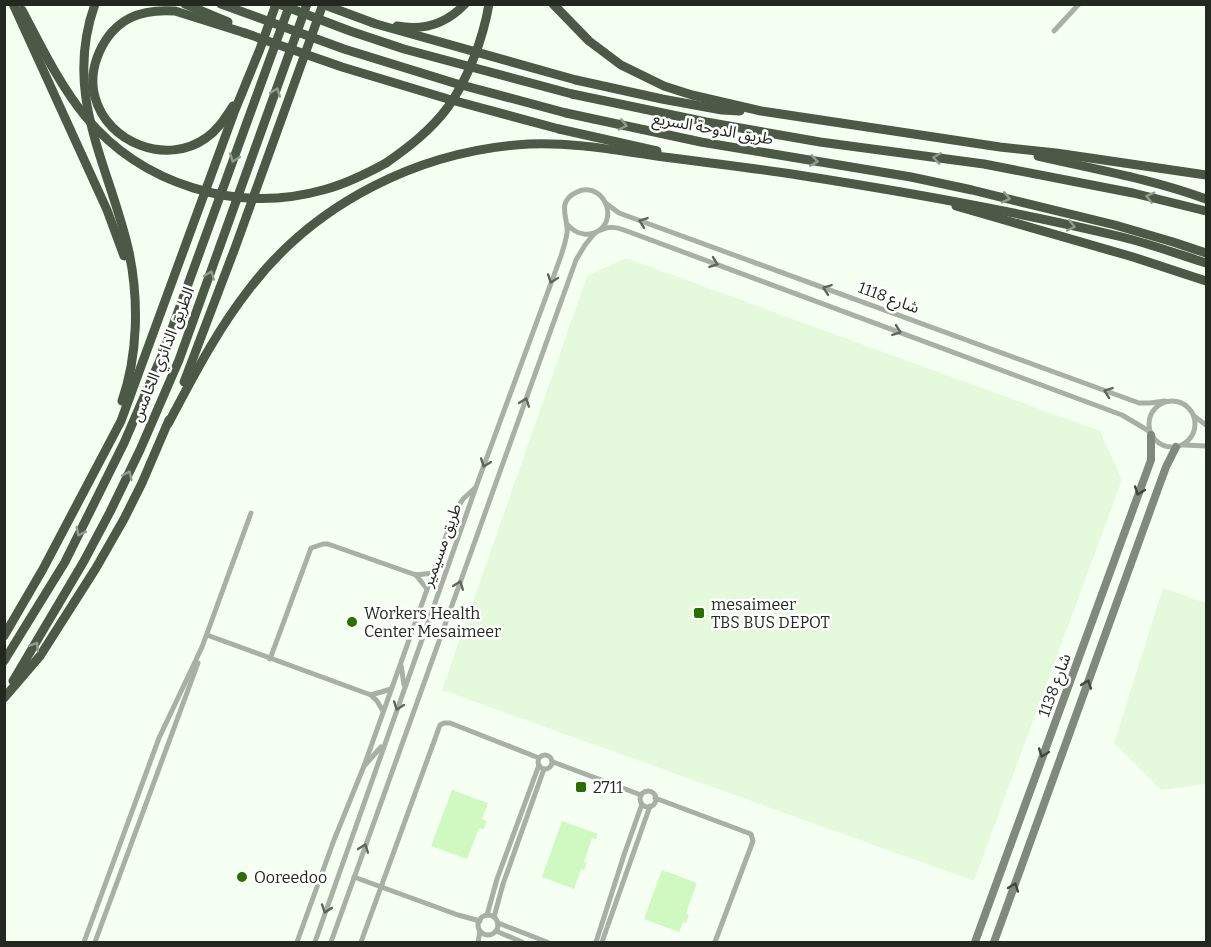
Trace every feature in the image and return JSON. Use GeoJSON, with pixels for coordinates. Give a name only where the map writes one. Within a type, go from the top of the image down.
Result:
{"type":"FeatureCollection","features":[{"type":"Feature","properties":{"kind":"highway"},"geometry":{"type":"LineString","coordinates":[[13,4],[116,232],[134,296]]}},
{"type":"Feature","properties":{"kind":"highway"},"geometry":{"type":"LineString","coordinates":[[94,4],[84,63],[85,100],[94,141],[129,252],[135,329],[131,369],[98,464]]}},
{"type":"Feature","properties":{"kind":"highway"},"geometry":{"type":"LineString","coordinates":[[185,4],[230,23],[245,33]]}},
{"type":"Feature","properties":{"kind":"highway","name":"طريق الدوحة السريع"},"geometry":{"type":"LineString","coordinates":[[221,4],[355,53],[566,113],[701,142],[962,187],[1115,225],[1206,253]]}},
{"type":"Feature","properties":{"kind":"highway"},"geometry":{"type":"LineString","coordinates":[[4,636],[43,569],[121,421],[235,110],[277,4]]}},
{"type":"Feature","properties":{"kind":"highway","name":"طريق الدوحة السريع"},"geometry":{"type":"LineString","coordinates":[[277,4],[404,48],[572,94],[706,122],[820,142],[984,164],[1133,193],[1206,211]]}},
{"type":"Feature","properties":{"kind":"highway","name":"الطريق الدائري الخامس"},"geometry":{"type":"LineString","coordinates":[[4,661],[65,562],[124,443],[163,353],[290,4]]}},
{"type":"Feature","properties":{"kind":"highway","name":"الطريق الدائري الخامس"},"geometry":{"type":"LineString","coordinates":[[4,697],[84,561],[140,450],[179,360],[307,4]]}},
{"type":"Feature","properties":{"kind":"highway"},"geometry":{"type":"LineString","coordinates":[[4,697],[40,656],[96,568],[137,492],[168,424],[235,248],[322,4],[376,24],[576,80],[722,110],[761,111]]}},
{"type":"Feature","properties":{"kind":"highway"},"geometry":{"type":"LineString","coordinates":[[350,15],[408,28],[428,27],[446,20],[465,4]]}},
{"type":"Feature","properties":{"kind":"highway"},"geometry":{"type":"LineString","coordinates":[[20,7],[60,80],[98,131],[117,147],[141,165],[184,185],[230,196],[267,198],[323,190],[362,176],[386,163],[418,139],[448,106],[465,76],[478,48],[489,4]]}},
{"type":"Feature","properties":{"kind":"highway"},"geometry":{"type":"LineString","coordinates":[[555,6],[589,41],[621,65],[664,86],[692,95],[761,111],[1206,175]]}},
{"type":"Feature","properties":{"kind":"highway"},"geometry":{"type":"LineString","coordinates":[[260,49],[233,106],[218,128],[196,144],[166,151],[140,146],[123,136],[110,124],[99,108],[95,97],[93,78],[96,60],[109,36],[129,19],[147,12],[175,11],[342,67],[448,99],[559,129],[724,166]]}},
{"type":"Feature","properties":{"kind":"highway"},"geometry":{"type":"LineString","coordinates":[[168,424],[230,314],[265,270],[299,237],[338,207],[389,178],[437,160],[500,147],[529,144],[576,146],[760,169],[856,184],[927,198],[968,203],[1124,238],[1206,262]]}},
{"type":"Feature","properties":{"kind":"highway"},"geometry":{"type":"LineString","coordinates":[[1000,147],[1099,169],[1206,199]]}},
{"type":"Feature","properties":{"kind":"highway"},"geometry":{"type":"LineString","coordinates":[[927,198],[1133,257],[1206,281]]}},
{"type":"Feature","properties":{"kind":"street"},"geometry":{"type":"LineString","coordinates":[[1054,31],[1079,4]]}},
{"type":"Feature","properties":{"kind":"street"},"geometry":{"type":"LineString","coordinates":[[591,191],[603,198],[607,204],[608,218],[597,231],[582,234],[576,232],[567,224],[564,217],[566,202],[577,192],[591,191]]}},
{"type":"Feature","properties":{"kind":"street","name":"شارع 1118"},"geometry":{"type":"LineString","coordinates":[[607,204],[619,213],[1139,403],[1165,401]]}},
{"type":"Feature","properties":{"kind":"street","name":"طريق مسيمير"},"geometry":{"type":"LineString","coordinates":[[315,942],[476,487],[561,256],[567,224]]}},
{"type":"Feature","properties":{"kind":"street","name":"شارع 1118"},"geometry":{"type":"LineString","coordinates":[[597,231],[616,227],[1122,415],[1150,433]]}},
{"type":"Feature","properties":{"kind":"street","name":"طريق مسيمير"},"geometry":{"type":"LineString","coordinates":[[331,942],[576,260],[597,231]]}},
{"type":"Feature","properties":{"kind":"street"},"geometry":{"type":"LineString","coordinates":[[1179,446],[1192,436],[1194,416],[1186,405],[1172,400],[1165,401],[1158,404],[1148,422],[1150,433],[1155,441],[1169,447],[1206,446]]}},
{"type":"Feature","properties":{"kind":"street"},"geometry":{"type":"LineString","coordinates":[[1194,416],[1206,425]]}},
{"type":"Feature","properties":{"kind":"street","name":"شارع 1138"},"geometry":{"type":"LineString","coordinates":[[975,942],[1150,460],[1150,433]]}},
{"type":"Feature","properties":{"kind":"street","name":"شارع 1138"},"geometry":{"type":"LineString","coordinates":[[994,942],[1166,467],[1179,446]]}},
{"type":"Feature","properties":{"kind":"street"},"geometry":{"type":"LineString","coordinates":[[297,942],[364,766],[457,509],[476,487]]}},
{"type":"Feature","properties":{"kind":"street"},"geometry":{"type":"LineString","coordinates":[[84,942],[159,738],[207,635],[251,513]]}},
{"type":"Feature","properties":{"kind":"street"},"geometry":{"type":"LineString","coordinates":[[270,659],[311,548],[328,544],[416,575],[433,573]]}},
{"type":"Feature","properties":{"kind":"street"},"geometry":{"type":"LineString","coordinates":[[416,575],[427,589]]}},
{"type":"Feature","properties":{"kind":"street"},"geometry":{"type":"LineString","coordinates":[[207,635],[370,695],[383,711]]}},
{"type":"Feature","properties":{"kind":"street"},"geometry":{"type":"LineString","coordinates":[[95,942],[200,659],[202,647]]}},
{"type":"Feature","properties":{"kind":"street"},"geometry":{"type":"LineString","coordinates":[[401,663],[404,688]]}},
{"type":"Feature","properties":{"kind":"street"},"geometry":{"type":"LineString","coordinates":[[370,695],[391,689]]}},
{"type":"Feature","properties":{"kind":"street"},"geometry":{"type":"LineString","coordinates":[[361,942],[440,725],[450,723],[539,758]]}},
{"type":"Feature","properties":{"kind":"street"},"geometry":{"type":"LineString","coordinates":[[364,766],[384,744]]}},
{"type":"Feature","properties":{"kind":"street"},"geometry":{"type":"LineString","coordinates":[[539,758],[548,755],[553,762],[641,795]]}},
{"type":"Feature","properties":{"kind":"street"},"geometry":{"type":"LineString","coordinates":[[478,942],[480,931],[478,925],[487,915],[497,879],[539,765],[539,758]]}},
{"type":"Feature","properties":{"kind":"street"},"geometry":{"type":"LineString","coordinates":[[539,765],[544,769],[550,768],[553,762]]}},
{"type":"Feature","properties":{"kind":"street"},"geometry":{"type":"LineString","coordinates":[[486,942],[494,933],[503,884],[544,769]]}},
{"type":"Feature","properties":{"kind":"street"},"geometry":{"type":"LineString","coordinates":[[641,795],[648,791],[653,793],[655,798],[751,834],[753,841],[715,942]]}},
{"type":"Feature","properties":{"kind":"street"},"geometry":{"type":"LineString","coordinates":[[596,942],[642,804],[641,795]]}},
{"type":"Feature","properties":{"kind":"street"},"geometry":{"type":"LineString","coordinates":[[602,942],[650,806],[655,798]]}},
{"type":"Feature","properties":{"kind":"street"},"geometry":{"type":"LineString","coordinates":[[642,804],[650,806]]}},
{"type":"Feature","properties":{"kind":"street"},"geometry":{"type":"LineString","coordinates":[[354,877],[448,912],[480,921]]}},
{"type":"Feature","properties":{"kind":"street"},"geometry":{"type":"LineString","coordinates":[[487,915],[547,942]]}},
{"type":"Feature","properties":{"kind":"street"},"geometry":{"type":"LineString","coordinates":[[480,931],[485,935],[494,933],[522,942]]}},
{"type":"Feature","properties":{"kind":"shaded area"},"geometry":{"type":"Polygon","coordinates":[[[626,258],[1100,431],[1122,480],[974,881],[442,690],[587,276],[626,258]]]}},
{"type":"Feature","properties":{"kind":"shaded area"},"geometry":{"type":"Polygon","coordinates":[[[1163,588],[1206,603],[1206,784],[1161,790],[1114,743],[1163,588]]]}},
{"type":"Feature","properties":{"kind":"green space"},"geometry":{"type":"Polygon","coordinates":[[[452,790],[488,803],[482,819],[487,821],[484,829],[479,828],[467,859],[431,846],[452,790]]]}},
{"type":"Feature","properties":{"kind":"green space"},"geometry":{"type":"Polygon","coordinates":[[[562,821],[598,834],[596,839],[592,838],[584,862],[587,863],[584,870],[581,870],[574,889],[542,877],[562,821]]]}},
{"type":"Feature","properties":{"kind":"green space"},"geometry":{"type":"Polygon","coordinates":[[[662,870],[697,883],[686,913],[689,915],[679,932],[644,919],[662,870]]]}},
{"type":"Feature","properties":{"kind":"place","name":"mesaimeer TBS BUS DEPOT"},"geometry":{"type":"Point","coordinates":[699,613]}},
{"type":"Feature","properties":{"kind":"place","name":"Workers Health Center Mesaimeer"},"geometry":{"type":"Point","coordinates":[352,622]}},
{"type":"Feature","properties":{"kind":"place","name":"2711"},"geometry":{"type":"Point","coordinates":[581,787]}},
{"type":"Feature","properties":{"kind":"place","name":"Ooreedoo"},"geometry":{"type":"Point","coordinates":[242,877]}}]}
